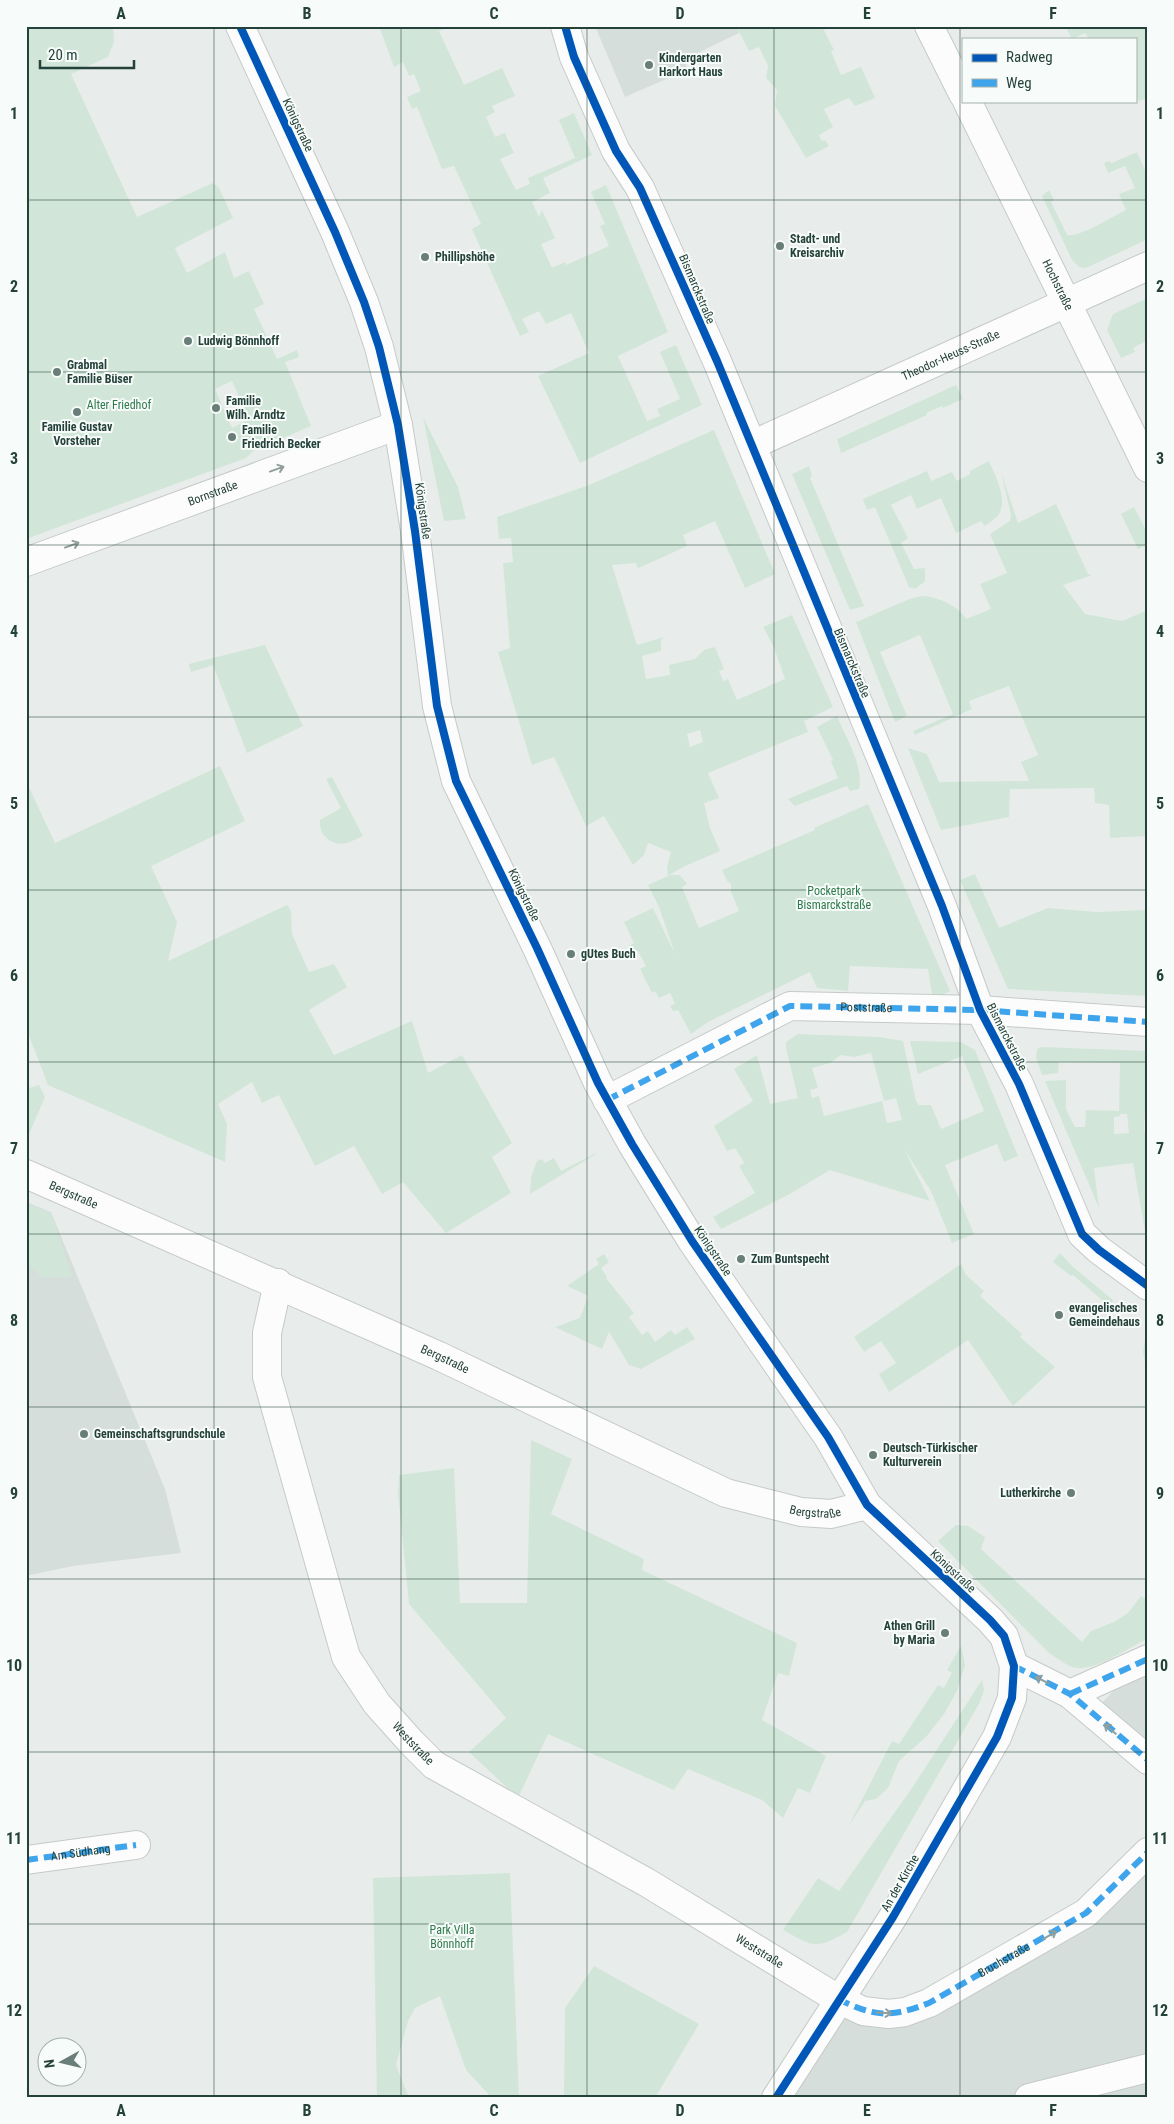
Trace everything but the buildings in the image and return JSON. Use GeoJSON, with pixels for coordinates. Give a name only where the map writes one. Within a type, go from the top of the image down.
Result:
{"type":"FeatureCollection","features":[{"type":"Feature","properties":{"kind":"street","name":"Königstraße"},"geometry":{"type":"LineString","coordinates":[[240,26],[335,232],[364,302],[379,347],[398,425],[415,531],[436,698],[456,781],[537,948],[607,1100],[692,1242],[828,1437],[867,1505],[1004,1636],[1014,1666]]}},
{"type":"Feature","properties":{"kind":"street","name":"Bismarckstraße"},"geometry":{"type":"LineString","coordinates":[[565,26],[574,57],[616,151],[640,188],[752,445],[813,598],[942,906],[980,1010],[1018,1084],[1082,1234],[1099,1250],[1148,1286]]}},
{"type":"Feature","properties":{"kind":"street"},"geometry":{"type":"LineString","coordinates":[[929,26],[962,92]]}},
{"type":"Feature","properties":{"kind":"street","name":"Hochstraße"},"geometry":{"type":"LineString","coordinates":[[967,102],[1148,468]]}},
{"type":"Feature","properties":{"kind":"street","name":"Theodor-Heuss-Straße"},"geometry":{"type":"LineString","coordinates":[[752,445],[1148,266]]}},
{"type":"Feature","properties":{"kind":"street","name":"Bornstraße"},"geometry":{"type":"LineString","coordinates":[[26,562],[398,425]]}},
{"type":"Feature","properties":{"kind":"street","name":"Poststraße"},"geometry":{"type":"LineString","coordinates":[[607,1100],[790,1006],[980,1010],[1148,1022]]}},
{"type":"Feature","properties":{"kind":"street","name":"Bergstraße"},"geometry":{"type":"LineString","coordinates":[[26,1174],[278,1283],[439,1356],[726,1493],[801,1512],[831,1514],[867,1505]]}},
{"type":"Feature","properties":{"kind":"street","name":"Weststraße"},"geometry":{"type":"LineString","coordinates":[[278,1283],[267,1333],[267,1377],[346,1657],[377,1704],[434,1765],[675,1899],[838,1999]]}},
{"type":"Feature","properties":{"kind":"street"},"geometry":{"type":"LineString","coordinates":[[1070,1694],[1148,1659]]}},
{"type":"Feature","properties":{"kind":"street"},"geometry":{"type":"LineString","coordinates":[[1014,1666],[1070,1694],[1148,1760]]}},
{"type":"Feature","properties":{"kind":"street","name":"An der Kirche"},"geometry":{"type":"LineString","coordinates":[[776,2098],[838,1999],[893,1917],[997,1737],[1012,1698],[1014,1666]]}},
{"type":"Feature","properties":{"kind":"street","name":"Am Südhang"},"geometry":{"type":"LineString","coordinates":[[26,1860],[136,1845]]}},
{"type":"Feature","properties":{"kind":"street","name":"Bruchstraße"},"geometry":{"type":"LineString","coordinates":[[838,1999],[863,2012],[889,2014],[905,2012],[928,2003],[1086,1913],[1148,1852]]}},
{"type":"Feature","properties":{"kind":"street"},"geometry":{"type":"LineString","coordinates":[[1029,2098],[1148,2068]]}},
{"type":"Feature","properties":{"kind":"shaded area","name":"Kindergarten Harkort Haus"},"geometry":{"type":"Polygon","coordinates":[[[595,26],[736,26],[739,33],[685,59],[687,70],[625,97],[595,26]]]}},
{"type":"Feature","properties":{"kind":"shaded area","name":"Gemeinschaftsgrundschule"},"geometry":{"type":"Polygon","coordinates":[[[26,1202],[51,1212],[165,1489],[181,1553],[73,1566],[26,1576],[26,1202]]]}},
{"type":"Feature","properties":{"kind":"shaded area"},"geometry":{"type":"Polygon","coordinates":[[[1148,1660],[1148,1756],[1096,1709],[1133,1670],[1148,1660]]]}},
{"type":"Feature","properties":{"kind":"shaded area"},"geometry":{"type":"Polygon","coordinates":[[[1148,1852],[1148,2098],[776,2098],[838,1999],[863,2011],[968,1981],[1148,1852]]]}},
{"type":"Feature","properties":{"kind":"green space","name":"Alter Friedhof"},"geometry":{"type":"Polygon","coordinates":[[[26,26],[113,26],[114,42],[108,57],[71,74],[137,217],[213,183],[219,188],[233,218],[175,248],[187,273],[225,252],[234,278],[249,271],[264,304],[254,309],[277,359],[297,350],[299,357],[285,362],[311,426],[253,451],[246,458],[26,539],[26,26]],[[232,381],[215,389],[232,428],[249,419],[232,381]]]}},
{"type":"Feature","properties":{"kind":"green space"},"geometry":{"type":"Polygon","coordinates":[[[379,26],[450,26],[439,31],[464,85],[502,68],[515,96],[492,106],[495,112],[486,117],[495,137],[505,133],[514,153],[500,159],[516,190],[530,184],[528,178],[575,158],[559,120],[574,113],[592,155],[543,178],[550,193],[532,202],[539,217],[542,210],[555,238],[541,244],[552,268],[565,262],[566,265],[609,246],[600,226],[605,224],[591,192],[606,185],[668,332],[618,356],[647,421],[660,416],[657,409],[680,399],[660,352],[676,345],[702,405],[580,463],[538,376],[589,353],[571,313],[546,324],[539,311],[522,319],[529,332],[520,336],[472,229],[481,224],[454,166],[442,169],[417,107],[412,109],[407,97],[421,91],[414,74],[409,76],[403,62],[394,67],[379,26]]]}},
{"type":"Feature","properties":{"kind":"green space"},"geometry":{"type":"Polygon","coordinates":[[[736,26],[822,26],[834,50],[831,51],[841,75],[861,67],[875,98],[855,106],[849,98],[824,109],[833,127],[819,135],[822,141],[825,140],[829,146],[806,158],[775,106],[777,90],[766,78],[768,66],[759,47],[749,51],[736,26]]]}},
{"type":"Feature","properties":{"kind":"green space"},"geometry":{"type":"Polygon","coordinates":[[[1065,26],[1148,26],[1148,98],[1139,101],[1136,94],[1136,38],[1088,38],[1085,33],[1071,38],[1065,26]]]}},
{"type":"Feature","properties":{"kind":"green space"},"geometry":{"type":"Polygon","coordinates":[[[1137,152],[1148,177],[1148,239],[1086,268],[1079,267],[1072,260],[1042,196],[1049,190],[1054,200],[1051,202],[1067,235],[1088,230],[1126,210],[1119,194],[1135,188],[1125,166],[1108,173],[1104,163],[1109,161],[1112,163],[1137,152]]]}},
{"type":"Feature","properties":{"kind":"green space"},"geometry":{"type":"Polygon","coordinates":[[[1148,298],[1148,340],[1133,348],[1135,352],[1121,358],[1107,330],[1113,314],[1148,298]]]}},
{"type":"Feature","properties":{"kind":"green space"},"geometry":{"type":"Polygon","coordinates":[[[956,385],[963,399],[926,413],[927,415],[841,453],[837,439],[956,385]]]}},
{"type":"Feature","properties":{"kind":"green space"},"geometry":{"type":"Polygon","coordinates":[[[423,417],[458,487],[466,519],[444,521],[423,417]]]}},
{"type":"Feature","properties":{"kind":"green space","name":"Pocketpark Bismarckstraße"},"geometry":{"type":"Polygon","coordinates":[[[714,430],[775,574],[745,588],[715,521],[683,535],[687,546],[641,567],[638,568],[636,563],[612,565],[637,645],[664,637],[661,640],[661,651],[642,656],[646,679],[670,675],[669,665],[695,659],[704,650],[715,647],[724,669],[719,671],[723,681],[728,679],[737,700],[785,679],[773,645],[763,627],[792,615],[833,707],[804,721],[808,732],[708,773],[719,798],[704,803],[710,828],[720,851],[669,875],[680,875],[687,884],[682,887],[699,928],[739,911],[731,892],[731,884],[727,881],[722,870],[815,830],[814,828],[868,804],[950,991],[943,995],[932,994],[928,969],[850,966],[848,991],[817,988],[810,972],[708,1022],[691,1034],[678,1010],[673,1011],[670,1006],[675,1004],[670,993],[659,998],[655,991],[652,993],[640,969],[646,966],[638,951],[632,953],[629,946],[634,943],[624,922],[653,908],[675,954],[659,907],[648,885],[668,876],[667,867],[671,852],[648,843],[644,855],[633,865],[604,816],[586,826],[554,757],[532,765],[498,652],[510,648],[503,563],[513,562],[511,538],[499,539],[497,517],[589,485],[714,430]],[[700,730],[687,734],[690,747],[703,742],[700,730]]]}},
{"type":"Feature","properties":{"kind":"green space"},"geometry":{"type":"Polygon","coordinates":[[[989,461],[999,486],[1002,506],[997,516],[985,526],[981,521],[956,533],[941,498],[917,509],[911,495],[891,505],[908,538],[901,543],[914,569],[925,568],[925,581],[915,589],[909,587],[875,507],[867,510],[863,499],[927,471],[931,481],[952,472],[957,481],[970,474],[970,471],[989,461]]]}},
{"type":"Feature","properties":{"kind":"green space"},"geometry":{"type":"Polygon","coordinates":[[[809,466],[812,476],[810,478],[864,606],[850,610],[792,474],[809,466]]]}},
{"type":"Feature","properties":{"kind":"green space"},"geometry":{"type":"Polygon","coordinates":[[[1001,472],[1018,523],[1056,504],[1088,574],[1092,575],[1063,585],[1085,614],[1122,621],[1148,610],[1148,996],[1008,989],[960,880],[975,874],[999,928],[1048,908],[1096,912],[1146,910],[1145,836],[1110,838],[1109,805],[1095,803],[1094,788],[1010,789],[1009,817],[941,830],[908,748],[927,754],[939,782],[1029,781],[1021,762],[1038,755],[1009,686],[969,701],[972,709],[915,735],[913,731],[953,714],[920,635],[880,652],[907,716],[895,722],[856,622],[900,603],[923,596],[948,603],[963,614],[966,619],[991,609],[980,584],[1007,573],[990,534],[1010,521],[1011,515],[1001,472]]]}},
{"type":"Feature","properties":{"kind":"green space"},"geometry":{"type":"Polygon","coordinates":[[[1134,507],[1148,534],[1148,550],[1145,546],[1138,549],[1121,514],[1134,507]]]}},
{"type":"Feature","properties":{"kind":"green space"},"geometry":{"type":"Polygon","coordinates":[[[265,645],[303,726],[247,753],[213,665],[191,672],[189,664],[265,645]]]}},
{"type":"Feature","properties":{"kind":"green space"},"geometry":{"type":"Polygon","coordinates":[[[837,716],[857,762],[860,780],[859,789],[850,791],[847,786],[795,806],[788,799],[838,778],[831,761],[833,760],[817,727],[837,716]]]}},
{"type":"Feature","properties":{"kind":"green space"},"geometry":{"type":"Polygon","coordinates":[[[220,766],[245,821],[151,866],[177,922],[168,961],[287,905],[291,911],[292,934],[309,972],[334,964],[347,987],[309,1010],[334,1055],[412,1021],[428,1073],[462,1055],[512,1143],[492,1157],[511,1193],[446,1233],[403,1182],[382,1194],[354,1146],[315,1166],[279,1095],[262,1103],[252,1082],[218,1104],[227,1124],[225,1162],[48,1085],[26,1028],[26,781],[55,843],[220,766]]]}},
{"type":"Feature","properties":{"kind":"green space"},"geometry":{"type":"Polygon","coordinates":[[[332,777],[363,836],[347,843],[336,843],[327,839],[321,830],[320,820],[341,808],[326,779],[332,777]]]}},
{"type":"Feature","properties":{"kind":"green space"},"geometry":{"type":"Polygon","coordinates":[[[798,1034],[879,1037],[903,1041],[916,1101],[919,1105],[931,1105],[941,1129],[984,1111],[962,1056],[918,1074],[910,1041],[961,1042],[975,1050],[1018,1156],[1004,1162],[997,1144],[945,1165],[974,1234],[952,1243],[931,1191],[904,1149],[930,1201],[830,1170],[788,1195],[721,1229],[713,1217],[755,1193],[739,1166],[744,1163],[735,1148],[727,1151],[714,1126],[753,1101],[734,1069],[757,1055],[770,1104],[798,1098],[786,1042],[798,1034]],[[871,1053],[854,1057],[841,1055],[830,1063],[812,1068],[818,1088],[810,1090],[812,1098],[819,1096],[824,1116],[882,1101],[887,1123],[902,1120],[896,1098],[884,1101],[871,1053]]]}},
{"type":"Feature","properties":{"kind":"green space"},"geometry":{"type":"Polygon","coordinates":[[[1042,1047],[1148,1051],[1144,1131],[1148,1132],[1148,1230],[1145,1231],[1133,1163],[1094,1168],[1099,1208],[1045,1081],[1066,1080],[1066,1109],[1075,1127],[1085,1127],[1086,1110],[1119,1111],[1120,1063],[1059,1062],[1058,1073],[1042,1075],[1036,1058],[1037,1049],[1042,1047]],[[1120,1114],[1120,1116],[1114,1117],[1114,1134],[1129,1133],[1127,1114],[1120,1114]]]}},
{"type":"Feature","properties":{"kind":"green space"},"geometry":{"type":"Polygon","coordinates":[[[39,1085],[45,1097],[26,1141],[26,1089],[39,1085]]]}},
{"type":"Feature","properties":{"kind":"green space"},"geometry":{"type":"Polygon","coordinates":[[[596,1153],[530,1194],[531,1177],[537,1161],[542,1159],[545,1163],[554,1158],[561,1171],[596,1153]]]}},
{"type":"Feature","properties":{"kind":"green space"},"geometry":{"type":"Polygon","coordinates":[[[26,1204],[51,1213],[72,1277],[42,1277],[26,1261],[26,1204]]]}},
{"type":"Feature","properties":{"kind":"green space"},"geometry":{"type":"Polygon","coordinates":[[[1060,1253],[1073,1267],[1113,1300],[1109,1306],[1073,1275],[1071,1276],[1053,1262],[1060,1253]]]}},
{"type":"Feature","properties":{"kind":"green space"},"geometry":{"type":"Polygon","coordinates":[[[604,1254],[609,1262],[601,1268],[606,1278],[634,1313],[629,1317],[642,1335],[648,1331],[655,1342],[671,1330],[675,1335],[687,1327],[695,1339],[641,1369],[629,1365],[609,1332],[602,1349],[555,1327],[580,1318],[588,1296],[567,1286],[599,1264],[596,1259],[604,1254]]]}},
{"type":"Feature","properties":{"kind":"green space"},"geometry":{"type":"Polygon","coordinates":[[[961,1264],[966,1275],[984,1291],[980,1296],[1022,1334],[1020,1337],[1055,1367],[1013,1406],[968,1340],[889,1392],[879,1374],[896,1363],[881,1341],[864,1352],[854,1337],[961,1264]]]}},
{"type":"Feature","properties":{"kind":"green space"},"geometry":{"type":"Polygon","coordinates":[[[1148,1328],[1148,1377],[1143,1352],[1148,1328]]]}},
{"type":"Feature","properties":{"kind":"green space"},"geometry":{"type":"Polygon","coordinates":[[[531,1440],[572,1459],[551,1514],[644,1559],[642,1570],[797,1643],[789,1676],[778,1673],[762,1720],[826,1756],[810,1793],[798,1788],[783,1818],[762,1800],[688,1769],[674,1790],[548,1734],[518,1798],[469,1752],[506,1718],[409,1604],[398,1493],[399,1475],[454,1468],[460,1603],[527,1603],[531,1440]]]}},
{"type":"Feature","properties":{"kind":"green space"},"geometry":{"type":"Polygon","coordinates":[[[956,1525],[968,1526],[985,1537],[981,1549],[1082,1642],[1091,1631],[1114,1622],[1128,1613],[1141,1596],[1148,1600],[1148,1638],[1093,1666],[1076,1668],[1066,1664],[1049,1653],[938,1541],[956,1525]]]}},
{"type":"Feature","properties":{"kind":"green space"},"geometry":{"type":"Polygon","coordinates":[[[961,1646],[965,1665],[957,1691],[944,1714],[926,1737],[899,1761],[888,1788],[876,1799],[865,1801],[848,1827],[892,1741],[899,1744],[938,1685],[944,1688],[952,1673],[947,1670],[961,1646]]]}},
{"type":"Feature","properties":{"kind":"green space"},"geometry":{"type":"Polygon","coordinates":[[[982,1680],[984,1690],[979,1704],[847,1932],[828,1942],[815,1944],[808,1943],[783,1930],[818,1878],[839,1891],[912,1788],[982,1680]]]}},
{"type":"Feature","properties":{"kind":"green space","name":"Park Villa Bönnhoff"},"geometry":{"type":"Polygon","coordinates":[[[510,1873],[519,2098],[492,2098],[466,2070],[440,1996],[415,2008],[408,2021],[396,2065],[409,2098],[377,2098],[373,1878],[510,1873]]]}},
{"type":"Feature","properties":{"kind":"green space"},"geometry":{"type":"Polygon","coordinates":[[[594,1966],[699,2024],[655,2098],[564,2098],[565,2008],[594,1966]]]}},
{"type":"Feature","properties":{"kind":"marked path"},"geometry":{"type":"LineString","coordinates":[[607,1100],[790,1006],[980,1010],[1148,1022]]}},
{"type":"Feature","properties":{"kind":"marked path"},"geometry":{"type":"LineString","coordinates":[[1070,1694],[1148,1659]]}},
{"type":"Feature","properties":{"kind":"marked path"},"geometry":{"type":"LineString","coordinates":[[1014,1666],[1070,1694],[1148,1760]]}},
{"type":"Feature","properties":{"kind":"marked path"},"geometry":{"type":"LineString","coordinates":[[26,1860],[136,1845]]}},
{"type":"Feature","properties":{"kind":"marked path"},"geometry":{"type":"LineString","coordinates":[[838,1999],[862,2009],[883,2013],[904,2011],[929,2003],[1086,1913],[1148,1852]]}},
{"type":"Feature","properties":{"kind":"cycle path"},"geometry":{"type":"LineString","coordinates":[[240,26],[335,232],[364,302],[379,347],[398,425],[415,531],[437,706],[456,781],[537,948],[598,1083],[632,1144],[692,1241],[828,1437],[867,1505],[990,1620],[1004,1636],[1014,1666],[1012,1698],[997,1737],[893,1917],[776,2098]]}},
{"type":"Feature","properties":{"kind":"cycle path"},"geometry":{"type":"LineString","coordinates":[[565,26],[574,57],[616,151],[640,188],[717,361],[942,906],[980,1010],[1019,1084],[1082,1234],[1099,1250],[1148,1286]]}},
{"type":"Feature","properties":{"kind":"place","name":"Kindergarten Harkort Haus"},"geometry":{"type":"Point","coordinates":[649,65]}},
{"type":"Feature","properties":{"kind":"place","name":"Stadt- und Kreisarchiv"},"geometry":{"type":"Point","coordinates":[780,246]}},
{"type":"Feature","properties":{"kind":"place","name":"Phillipshöhe"},"geometry":{"type":"Point","coordinates":[425,257]}},
{"type":"Feature","properties":{"kind":"place","name":"Ludwig Bönnhoff"},"geometry":{"type":"Point","coordinates":[188,341]}},
{"type":"Feature","properties":{"kind":"place","name":"Grabmal Familie Büser"},"geometry":{"type":"Point","coordinates":[57,372]}},
{"type":"Feature","properties":{"kind":"place","name":"Familie Wilh. Arndtz"},"geometry":{"type":"Point","coordinates":[216,408]}},
{"type":"Feature","properties":{"kind":"place","name":"Familie Gustav Vorsteher"},"geometry":{"type":"Point","coordinates":[77,412]}},
{"type":"Feature","properties":{"kind":"place","name":"Familie Friedrich Becker"},"geometry":{"type":"Point","coordinates":[232,437]}},
{"type":"Feature","properties":{"kind":"place","name":"gUtes Buch"},"geometry":{"type":"Point","coordinates":[571,954]}},
{"type":"Feature","properties":{"kind":"place","name":"Zum Buntspecht"},"geometry":{"type":"Point","coordinates":[741,1259]}},
{"type":"Feature","properties":{"kind":"place","name":"evangelisches Gemeindehaus"},"geometry":{"type":"Point","coordinates":[1059,1315]}},
{"type":"Feature","properties":{"kind":"place","name":"Gemeinschaftsgrundschule"},"geometry":{"type":"Point","coordinates":[84,1434]}},
{"type":"Feature","properties":{"kind":"place","name":"Deutsch-Türkischer Kulturverein"},"geometry":{"type":"Point","coordinates":[873,1455]}},
{"type":"Feature","properties":{"kind":"place","name":"Lutherkirche"},"geometry":{"type":"Point","coordinates":[1071,1493]}},
{"type":"Feature","properties":{"kind":"place","name":"Athen Grill by Maria"},"geometry":{"type":"Point","coordinates":[945,1633]}}]}
